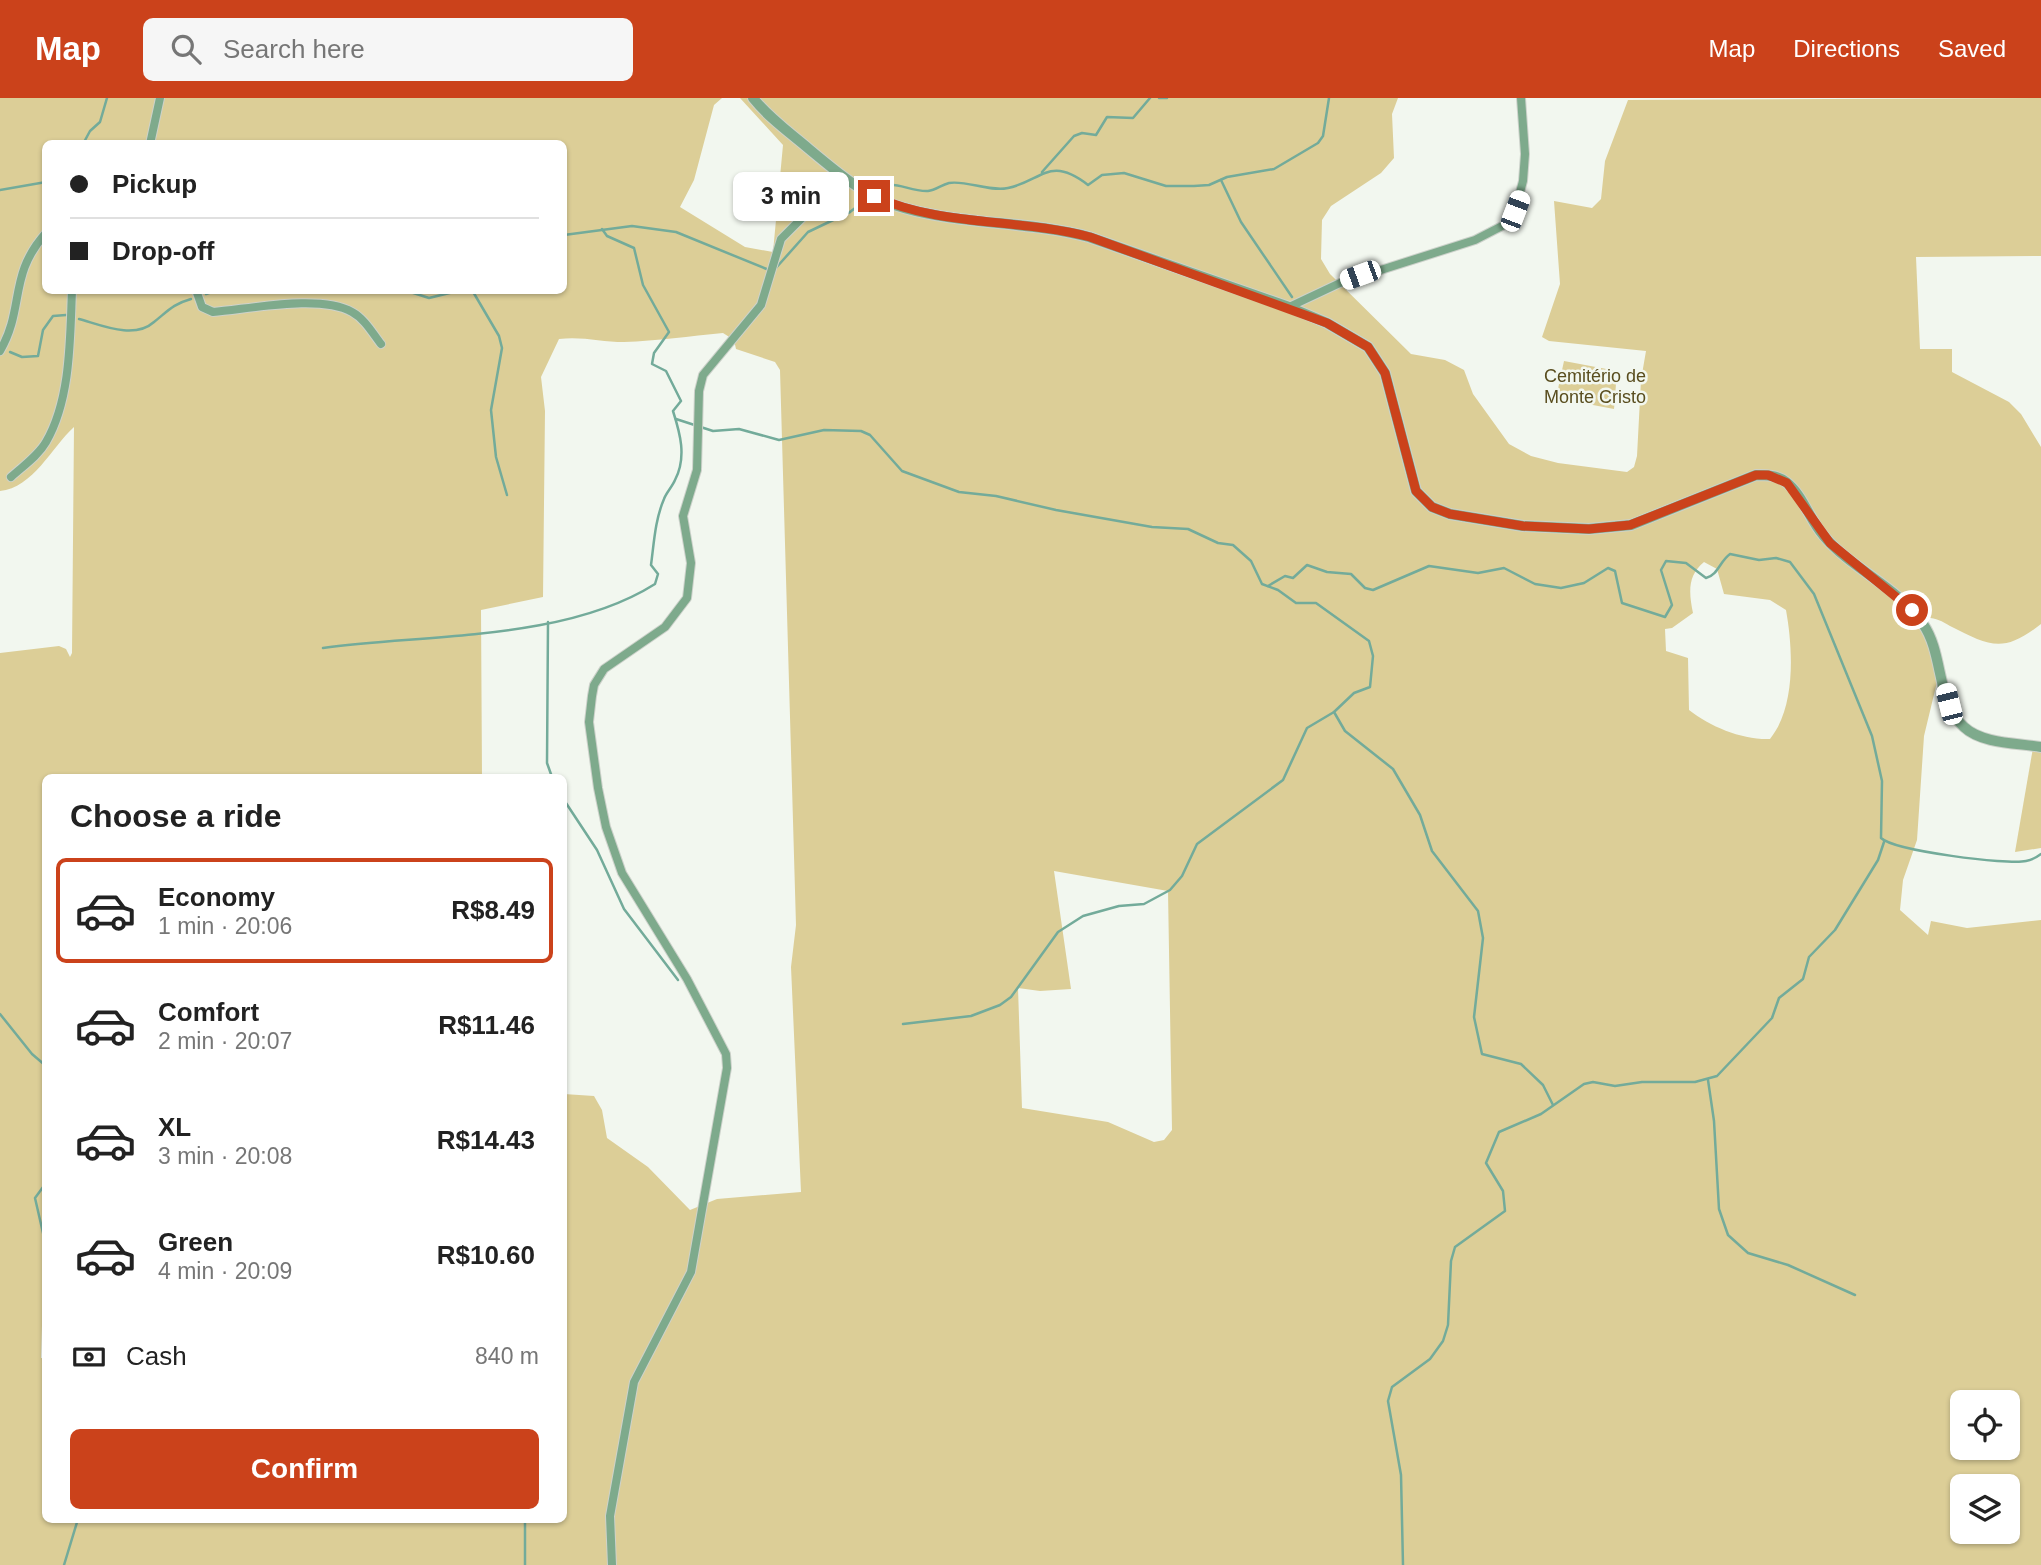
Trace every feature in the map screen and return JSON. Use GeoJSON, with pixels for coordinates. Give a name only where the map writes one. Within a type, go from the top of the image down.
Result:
{"type":"FeatureCollection","features":[{"type":"Feature","properties":{"kind":"street"},"geometry":{"type":"LineString","coordinates":[[151,140],[160,98]]}},
{"type":"Feature","properties":{"kind":"street"},"geometry":{"type":"LineString","coordinates":[[753,98],[776,123],[838,174],[874,196],[904,209],[1067,231],[1289,307],[1327,323],[1368,347],[1378,358],[1385,373],[1411,480],[1416,491],[1432,507],[1482,521],[1589,529],[1630,525],[1756,475],[1777,477],[1796,493],[1830,543],[1892,593],[1924,625],[1939,664],[1949,704],[1961,725],[1987,738],[2041,747]]}},
{"type":"Feature","properties":{"kind":"street"},"geometry":{"type":"LineString","coordinates":[[1289,307],[1377,270],[1489,235],[1504,225],[1515,211],[1524,181],[1521,98]]}},
{"type":"Feature","properties":{"kind":"street"},"geometry":{"type":"LineString","coordinates":[[612,1565],[610,1516],[629,1402],[645,1358],[691,1272],[727,1068],[726,1054],[687,979],[622,873],[606,827],[598,788],[589,722],[592,696],[594,685],[604,669],[665,627],[687,598],[691,563],[683,516],[699,454],[700,384],[708,368],[737,337],[761,305],[781,239],[821,198],[838,174]]}},
{"type":"Feature","properties":{"kind":"street"},"geometry":{"type":"LineString","coordinates":[[0,351],[15,310],[23,265],[42,239]]}},
{"type":"Feature","properties":{"kind":"street"},"geometry":{"type":"LineString","coordinates":[[11,477],[40,450],[52,425],[67,369],[72,294]]}},
{"type":"Feature","properties":{"kind":"street"},"geometry":{"type":"LineString","coordinates":[[197,294],[202,307],[213,312],[309,304],[341,307],[360,318],[381,344]]}},
{"type":"Feature","properties":{"kind":"green space"},"geometry":{"type":"Polygon","coordinates":[[[0,98],[722,98],[714,105],[694,180],[680,207],[745,247],[773,252],[783,145],[740,98],[1398,98],[1392,114],[1394,158],[1381,173],[1331,206],[1322,220],[1321,259],[1330,274],[1411,354],[1445,360],[1464,370],[1473,394],[1509,444],[1531,456],[1558,463],[1627,472],[1634,467],[1637,456],[1641,380],[1646,351],[1549,341],[1542,337],[1560,284],[1554,201],[1592,208],[1601,199],[1605,161],[1628,100],[2041,98],[2041,256],[1916,257],[1920,349],[1952,349],[1952,372],[2009,402],[2021,414],[2041,447],[2041,624],[2016,640],[1996,644],[1976,638],[1938,620],[1924,618],[1938,666],[1937,682],[1924,736],[1917,840],[1903,880],[1900,910],[1928,935],[1931,921],[1967,928],[2041,920],[2041,1565],[0,1565],[0,653],[59,646],[66,649],[70,657],[72,653],[74,427],[22,483],[0,491],[0,98]],[[1704,562],[1692,579],[1690,592],[1693,613],[1672,628],[1665,629],[1666,651],[1688,658],[1689,710],[1727,731],[1770,739],[1784,711],[1788,694],[1791,660],[1786,610],[1770,600],[1724,594],[1717,569],[1704,562]],[[1054,871],[1071,989],[1040,991],[1018,988],[1022,1108],[1108,1122],[1154,1142],[1164,1140],[1172,1130],[1168,891],[1054,871]]]}},
{"type":"Feature","properties":{"kind":"green space","name":"Cemitério de Monte Cristo"},"geometry":{"type":"Polygon","coordinates":[[[1564,361],[1617,371],[1614,409],[1556,398],[1564,361]]]}},
{"type":"Feature","properties":{"kind":"green space"},"geometry":{"type":"Polygon","coordinates":[[[2034,742],[2041,743],[2041,848],[2015,852],[2034,742]]]}},
{"type":"Feature","properties":{"kind":"waterway"},"geometry":{"type":"LineString","coordinates":[[85,140],[100,122],[107,98]]}},
{"type":"Feature","properties":{"kind":"waterway"},"geometry":{"type":"LineString","coordinates":[[1042,172],[1074,136],[1082,133],[1096,135],[1107,117],[1133,118],[1150,98]]}},
{"type":"Feature","properties":{"kind":"waterway"},"geometry":{"type":"LineString","coordinates":[[1159,98],[1167,98]]}},
{"type":"Feature","properties":{"kind":"waterway"},"geometry":{"type":"LineString","coordinates":[[872,193],[886,185],[928,191],[949,183],[1000,189],[1020,185],[1055,171],[1075,176],[1088,185],[1102,175],[1124,173],[1166,186],[1209,185],[1227,177],[1274,169],[1318,143],[1323,136],[1329,98]]}},
{"type":"Feature","properties":{"kind":"waterway"},"geometry":{"type":"LineString","coordinates":[[1221,180],[1241,222],[1292,297]]}},
{"type":"Feature","properties":{"kind":"waterway"},"geometry":{"type":"LineString","coordinates":[[0,190],[42,183]]}},
{"type":"Feature","properties":{"kind":"waterway"},"geometry":{"type":"LineString","coordinates":[[775,269],[808,232],[850,212],[868,198]]}},
{"type":"Feature","properties":{"kind":"waterway"},"geometry":{"type":"LineString","coordinates":[[567,235],[632,226],[676,232],[769,270]]}},
{"type":"Feature","properties":{"kind":"waterway"},"geometry":{"type":"LineString","coordinates":[[323,648],[538,626],[619,603],[655,584],[658,574],[651,565],[657,523],[664,499],[681,463],[680,436],[673,411],[681,401],[666,371],[652,364],[654,353],[669,332],[643,285],[634,248],[607,236],[602,229]]}},
{"type":"Feature","properties":{"kind":"waterway"},"geometry":{"type":"LineString","coordinates":[[416,294],[429,298],[446,294]]}},
{"type":"Feature","properties":{"kind":"waterway"},"geometry":{"type":"LineString","coordinates":[[474,294],[499,336],[502,348],[491,410],[496,457],[507,495]]}},
{"type":"Feature","properties":{"kind":"waterway"},"geometry":{"type":"LineString","coordinates":[[79,319],[117,330],[137,330],[191,299]]}},
{"type":"Feature","properties":{"kind":"waterway"},"geometry":{"type":"LineString","coordinates":[[10,352],[22,357],[38,356],[43,330],[53,316],[66,315]]}},
{"type":"Feature","properties":{"kind":"waterway"},"geometry":{"type":"LineString","coordinates":[[676,419],[713,431],[739,429],[779,440],[824,430],[861,431],[870,435],[902,471],[959,492],[996,496],[1152,527],[1188,529],[1218,543],[1233,545],[1251,561],[1262,584],[1278,590],[1296,603],[1316,603],[1369,641],[1373,656],[1370,687],[1354,693],[1334,712],[1307,728],[1283,780],[1197,844],[1182,876],[1170,890],[1144,904],[1119,906],[1083,916],[1058,932],[1011,997],[1000,1005],[971,1016],[903,1024]]}},
{"type":"Feature","properties":{"kind":"waterway"},"geometry":{"type":"LineString","coordinates":[[1268,586],[1285,576],[1293,578],[1307,565],[1327,572],[1351,574],[1365,588],[1373,590],[1429,566],[1478,573],[1504,568],[1535,584],[1561,588],[1584,583],[1608,568],[1615,571],[1622,603],[1665,617],[1672,605],[1661,570],[1666,561],[1686,563],[1706,578],[1713,574],[1730,554],[1759,560],[1776,558],[1790,562],[1814,594],[1872,736],[1882,781],[1881,838],[1907,848],[1975,859],[2015,862],[2026,861],[2041,854]]}},
{"type":"Feature","properties":{"kind":"waterway"},"geometry":{"type":"LineString","coordinates":[[548,622],[547,763],[551,774]]}},
{"type":"Feature","properties":{"kind":"waterway"},"geometry":{"type":"LineString","coordinates":[[1334,712],[1345,731],[1393,769],[1420,815],[1432,851],[1478,911],[1483,938],[1474,1017],[1482,1054],[1521,1064],[1543,1085],[1553,1105]]}},
{"type":"Feature","properties":{"kind":"waterway"},"geometry":{"type":"LineString","coordinates":[[567,805],[597,850],[624,909],[678,980]]}},
{"type":"Feature","properties":{"kind":"waterway"},"geometry":{"type":"LineString","coordinates":[[1403,1565],[1401,1475],[1388,1401],[1392,1387],[1430,1359],[1443,1341],[1448,1325],[1451,1261],[1455,1247],[1505,1211],[1503,1191],[1486,1163],[1499,1132],[1541,1114],[1584,1084],[1593,1082],[1615,1086],[1642,1082],[1695,1082],[1717,1076],[1772,1018],[1779,998],[1803,979],[1809,957],[1835,930],[1878,860],[1884,842]]}},
{"type":"Feature","properties":{"kind":"waterway"},"geometry":{"type":"LineString","coordinates":[[0,1014],[42,1063]]}},
{"type":"Feature","properties":{"kind":"waterway"},"geometry":{"type":"LineString","coordinates":[[1708,1080],[1714,1121],[1719,1209],[1728,1235],[1748,1253],[1788,1265],[1855,1295]]}},
{"type":"Feature","properties":{"kind":"waterway"},"geometry":{"type":"LineString","coordinates":[[42,1188],[35,1198],[42,1229]]}},
{"type":"Feature","properties":{"kind":"waterway"},"geometry":{"type":"LineString","coordinates":[[64,1565],[77,1523]]}},
{"type":"Feature","properties":{"kind":"waterway"},"geometry":{"type":"LineString","coordinates":[[525,1523],[525,1565]]}},
{"type":"Feature","properties":{"kind":"route"},"geometry":{"type":"LineString","coordinates":[[874,196],[904,209],[1030,224],[1090,237],[1327,323],[1368,347],[1378,358],[1385,373],[1411,480],[1416,491],[1432,507],[1482,521],[1589,529],[1630,525],[1756,475],[1768,475],[1787,483],[1830,543],[1912,610]]}}]}
